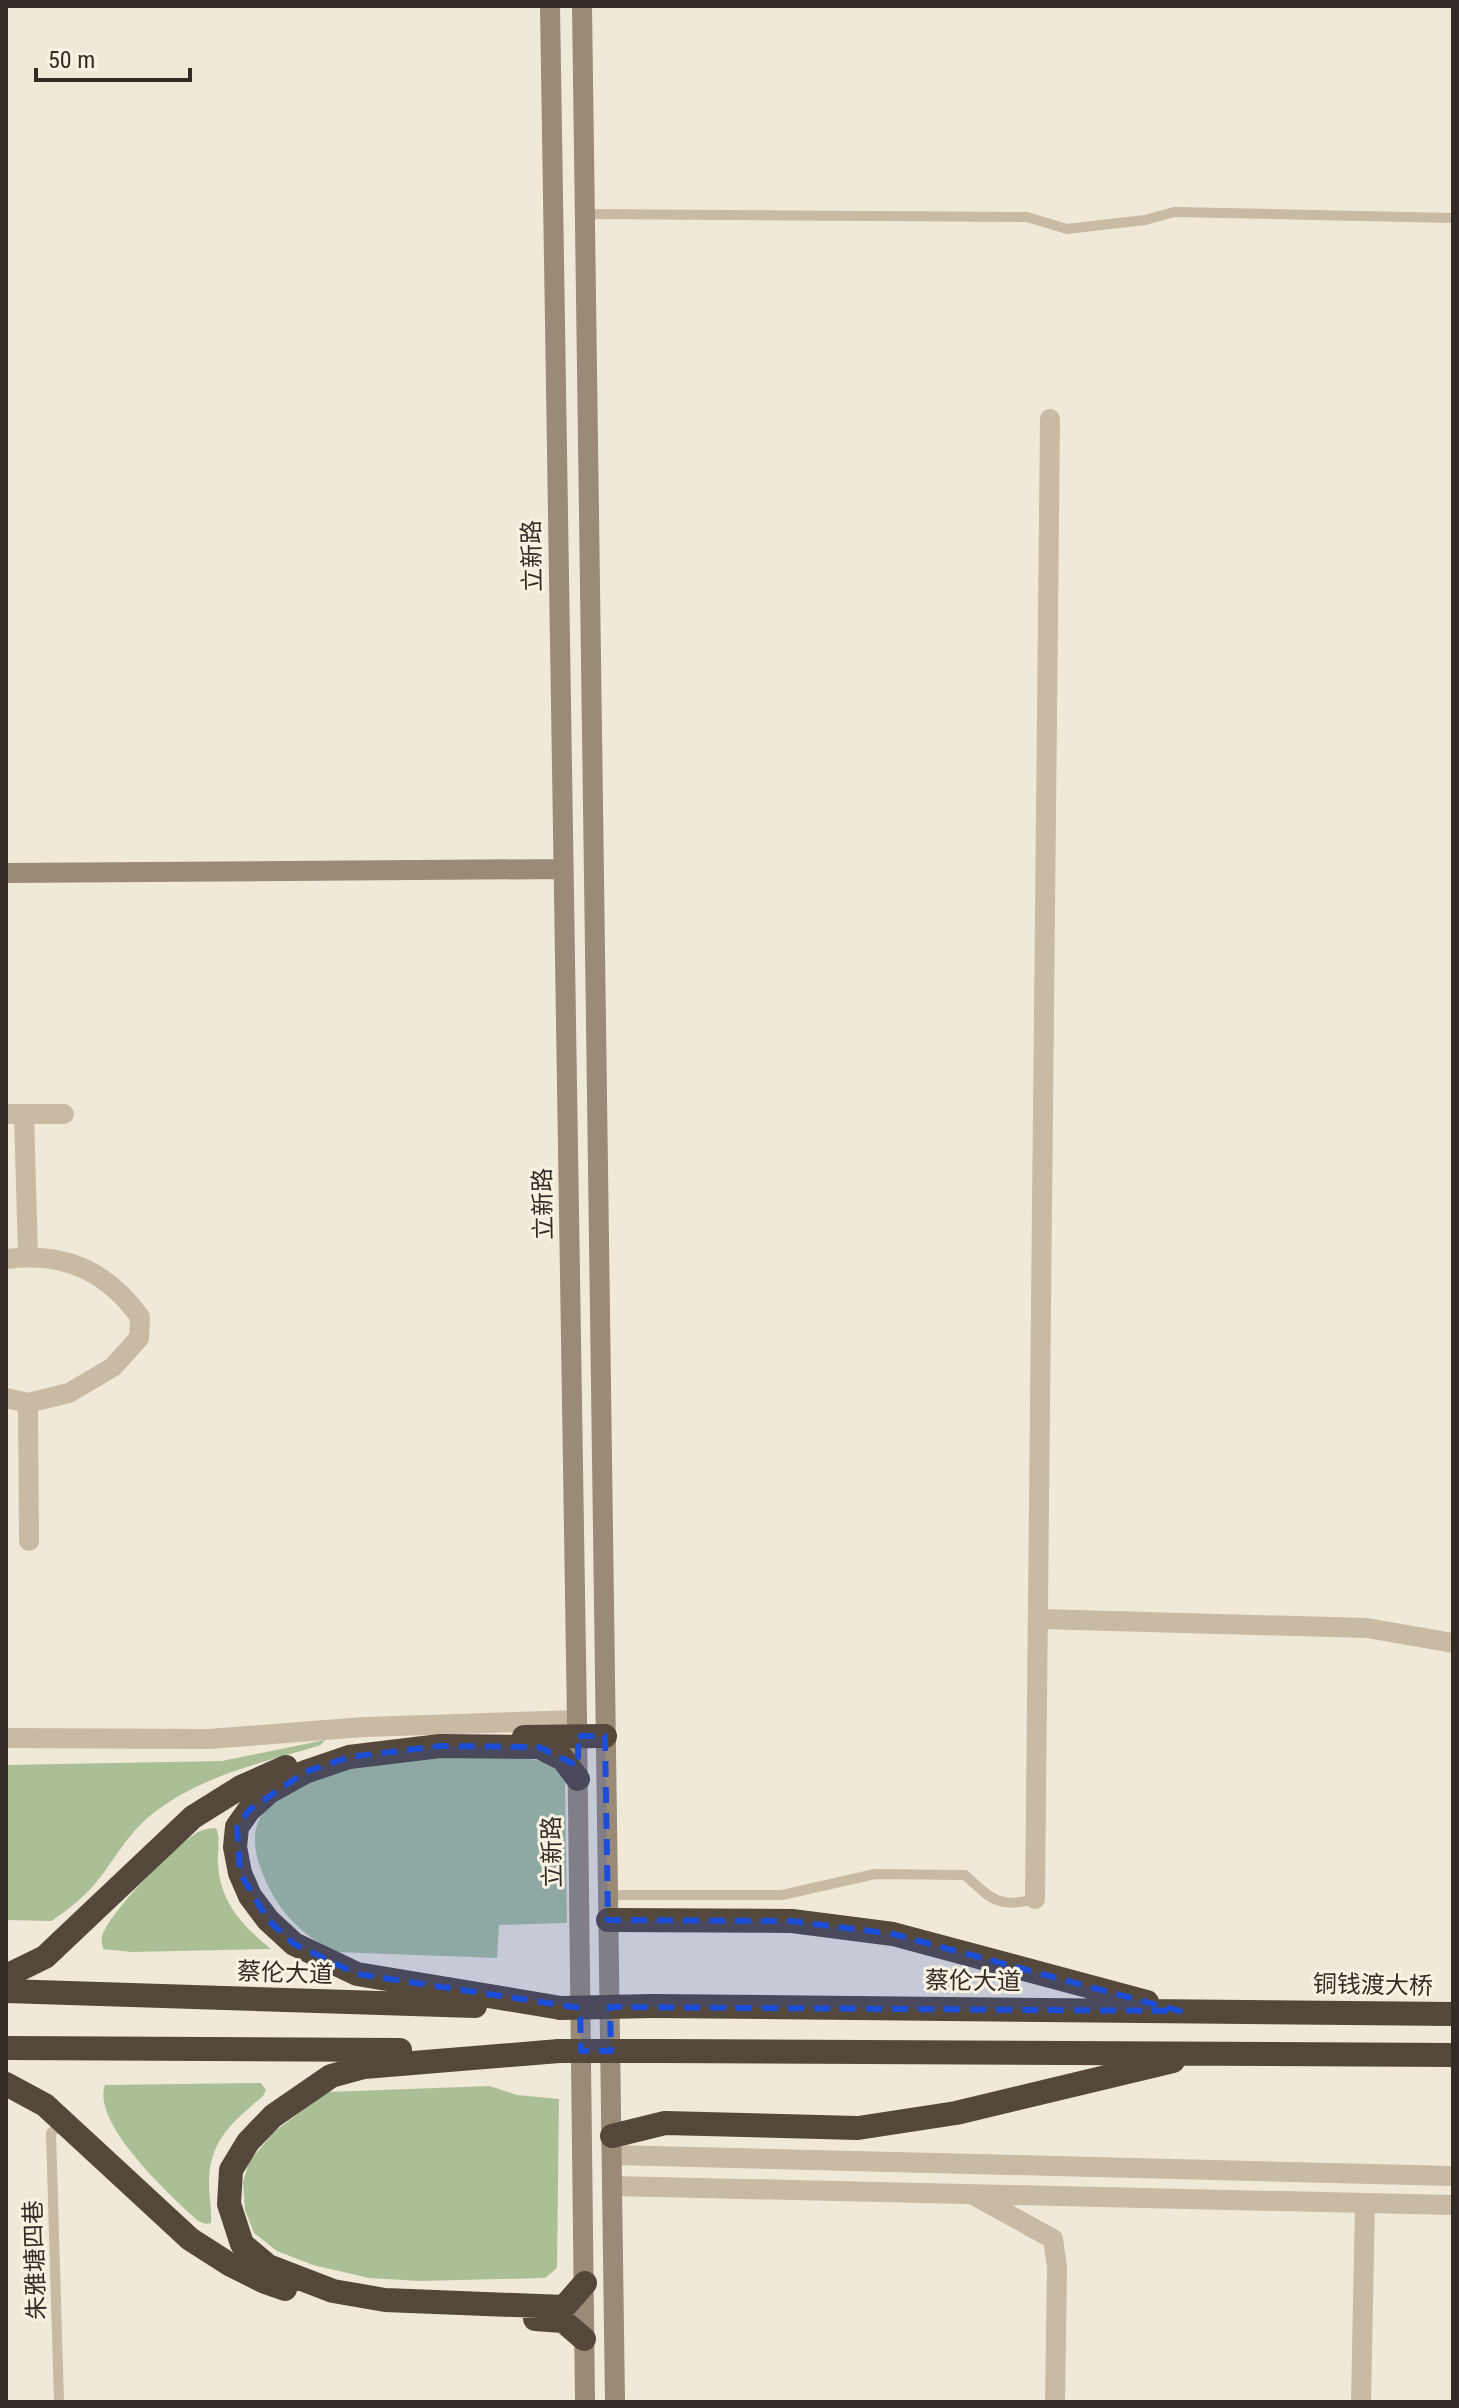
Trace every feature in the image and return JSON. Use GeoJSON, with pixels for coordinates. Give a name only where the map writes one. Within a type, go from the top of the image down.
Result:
{"type":"FeatureCollection","features":[{"type":"Feature","properties":{"kind":"highway"},"geometry":{"type":"LineString","coordinates":[[6,1976],[45,1957],[193,1817],[241,1787],[300,1761],[354,1748],[445,1738],[578,1728],[605,1736]]}},
{"type":"Feature","properties":{"kind":"highway"},"geometry":{"type":"LineString","coordinates":[[561,2008],[357,1974],[294,1944],[268,1920],[250,1896],[240,1873],[235,1847],[237,1827],[249,1810],[269,1792],[305,1772],[349,1757],[440,1746],[539,1747],[563,1759],[578,1779]]}},
{"type":"Feature","properties":{"kind":"highway"},"geometry":{"type":"LineString","coordinates":[[608,1920],[792,1921],[893,1934],[1180,2011]]}},
{"type":"Feature","properties":{"kind":"highway","name":"蔡伦大道"},"geometry":{"type":"LineString","coordinates":[[6,1991],[341,2004],[561,2008],[653,2006],[1293,2012]]}},
{"type":"Feature","properties":{"kind":"highway","name":"铜钱渡大桥"},"geometry":{"type":"LineString","coordinates":[[1293,2012],[1453,2014]]}},
{"type":"Feature","properties":{"kind":"highway"},"geometry":{"type":"LineString","coordinates":[[6,2048],[1453,2055]]}},
{"type":"Feature","properties":{"kind":"highway"},"geometry":{"type":"LineString","coordinates":[[559,2051],[364,2067],[331,2076],[273,2116],[248,2142],[231,2170],[229,2204],[242,2244],[251,2252],[268,2266],[333,2291],[385,2300],[564,2307],[585,2283]]}},
{"type":"Feature","properties":{"kind":"highway"},"geometry":{"type":"LineString","coordinates":[[612,2146],[665,2123],[858,2128],[956,2113],[1210,2052]]}},
{"type":"Feature","properties":{"kind":"highway"},"geometry":{"type":"LineString","coordinates":[[6,2084],[45,2105],[190,2239],[265,2282],[353,2306],[414,2313],[563,2321],[584,2339]]}},
{"type":"Feature","properties":{"kind":"main road","name":"立新路"},"geometry":{"type":"LineString","coordinates":[[550,6],[578,1728],[585,2402]]}},
{"type":"Feature","properties":{"kind":"main road"},"geometry":{"type":"LineString","coordinates":[[582,6],[615,2402]]}},
{"type":"Feature","properties":{"kind":"main road"},"geometry":{"type":"LineString","coordinates":[[6,873],[562,869]]}},
{"type":"Feature","properties":{"kind":"street"},"geometry":{"type":"LineString","coordinates":[[1035,1899],[1050,419]]}},
{"type":"Feature","properties":{"kind":"street"},"geometry":{"type":"LineString","coordinates":[[28,1256],[15,1114],[64,1114]]}},
{"type":"Feature","properties":{"kind":"street"},"geometry":{"type":"LineString","coordinates":[[6,1259],[28,1256],[63,1261],[94,1273],[122,1292],[140,1317],[139,1338],[113,1367],[69,1393],[28,1403],[6,1398]]}},
{"type":"Feature","properties":{"kind":"street"},"geometry":{"type":"LineString","coordinates":[[28,1403],[29,1541]]}},
{"type":"Feature","properties":{"kind":"street"},"geometry":{"type":"LineString","coordinates":[[1040,1619],[1367,1628],[1453,1643]]}},
{"type":"Feature","properties":{"kind":"street"},"geometry":{"type":"LineString","coordinates":[[6,1738],[209,1739],[364,1727],[578,1728]]}},
{"type":"Feature","properties":{"kind":"street"},"geometry":{"type":"LineString","coordinates":[[612,2146],[1453,2176]]}},
{"type":"Feature","properties":{"kind":"street"},"geometry":{"type":"LineString","coordinates":[[613,2186],[1453,2205]]}},
{"type":"Feature","properties":{"kind":"street"},"geometry":{"type":"LineString","coordinates":[[972,2195],[1053,2239],[1057,2267],[1055,2402]]}},
{"type":"Feature","properties":{"kind":"street"},"geometry":{"type":"LineString","coordinates":[[1361,2402],[1365,2203]]}},
{"type":"Feature","properties":{"kind":"lane"},"geometry":{"type":"LineString","coordinates":[[585,214],[1027,217],[1067,229],[1145,220],[1174,212],[1453,218]]}},
{"type":"Feature","properties":{"kind":"lane"},"geometry":{"type":"LineString","coordinates":[[608,1895],[782,1895],[875,1874],[965,1875],[993,1900],[1014,1905],[1035,1899]]}},
{"type":"Feature","properties":{"kind":"lane","name":"朱雅塘四巷"},"geometry":{"type":"LineString","coordinates":[[59,2402],[51,2133],[63,2122]]}},
{"type":"Feature","properties":{"kind":"highlighted area"},"geometry":{"type":"Polygon","coordinates":[[[578,1736],[605,1736],[608,1920],[792,1921],[893,1934],[1180,2011],[610,2007],[611,2051],[581,2051],[580,2008],[357,1974],[294,1944],[268,1920],[240,1873],[237,1827],[249,1810],[305,1772],[349,1757],[440,1746],[539,1747],[578,1766],[578,1736]]]}},
{"type":"Feature","properties":{"kind":"green space"},"geometry":{"type":"Polygon","coordinates":[[[325,1740],[321,1745],[205,1783],[162,1807],[136,1829],[89,1890],[52,1921],[6,1920],[6,1765],[222,1761],[325,1740]]]}},
{"type":"Feature","properties":{"kind":"green space"},"geometry":{"type":"Polygon","coordinates":[[[496,1753],[547,1762],[565,1776],[567,1923],[499,1925],[497,1958],[336,1952],[311,1937],[281,1908],[261,1869],[255,1832],[260,1818],[280,1797],[362,1763],[496,1753]]]}},
{"type":"Feature","properties":{"kind":"green space"},"geometry":{"type":"Polygon","coordinates":[[[216,1828],[220,1879],[229,1903],[251,1932],[271,1949],[132,1952],[103,1949],[102,1939],[107,1926],[144,1880],[188,1839],[200,1831],[216,1828]]]}},
{"type":"Feature","properties":{"kind":"green space"},"geometry":{"type":"Polygon","coordinates":[[[261,2083],[266,2090],[263,2096],[232,2124],[213,2155],[209,2184],[211,2223],[206,2224],[186,2210],[136,2158],[121,2139],[104,2101],[105,2085],[261,2083]]]}},
{"type":"Feature","properties":{"kind":"green space"},"geometry":{"type":"Polygon","coordinates":[[[490,2086],[517,2095],[559,2099],[557,2268],[545,2278],[419,2281],[369,2278],[313,2265],[277,2251],[254,2233],[245,2210],[243,2182],[249,2162],[274,2132],[327,2092],[490,2086]]]}}]}
